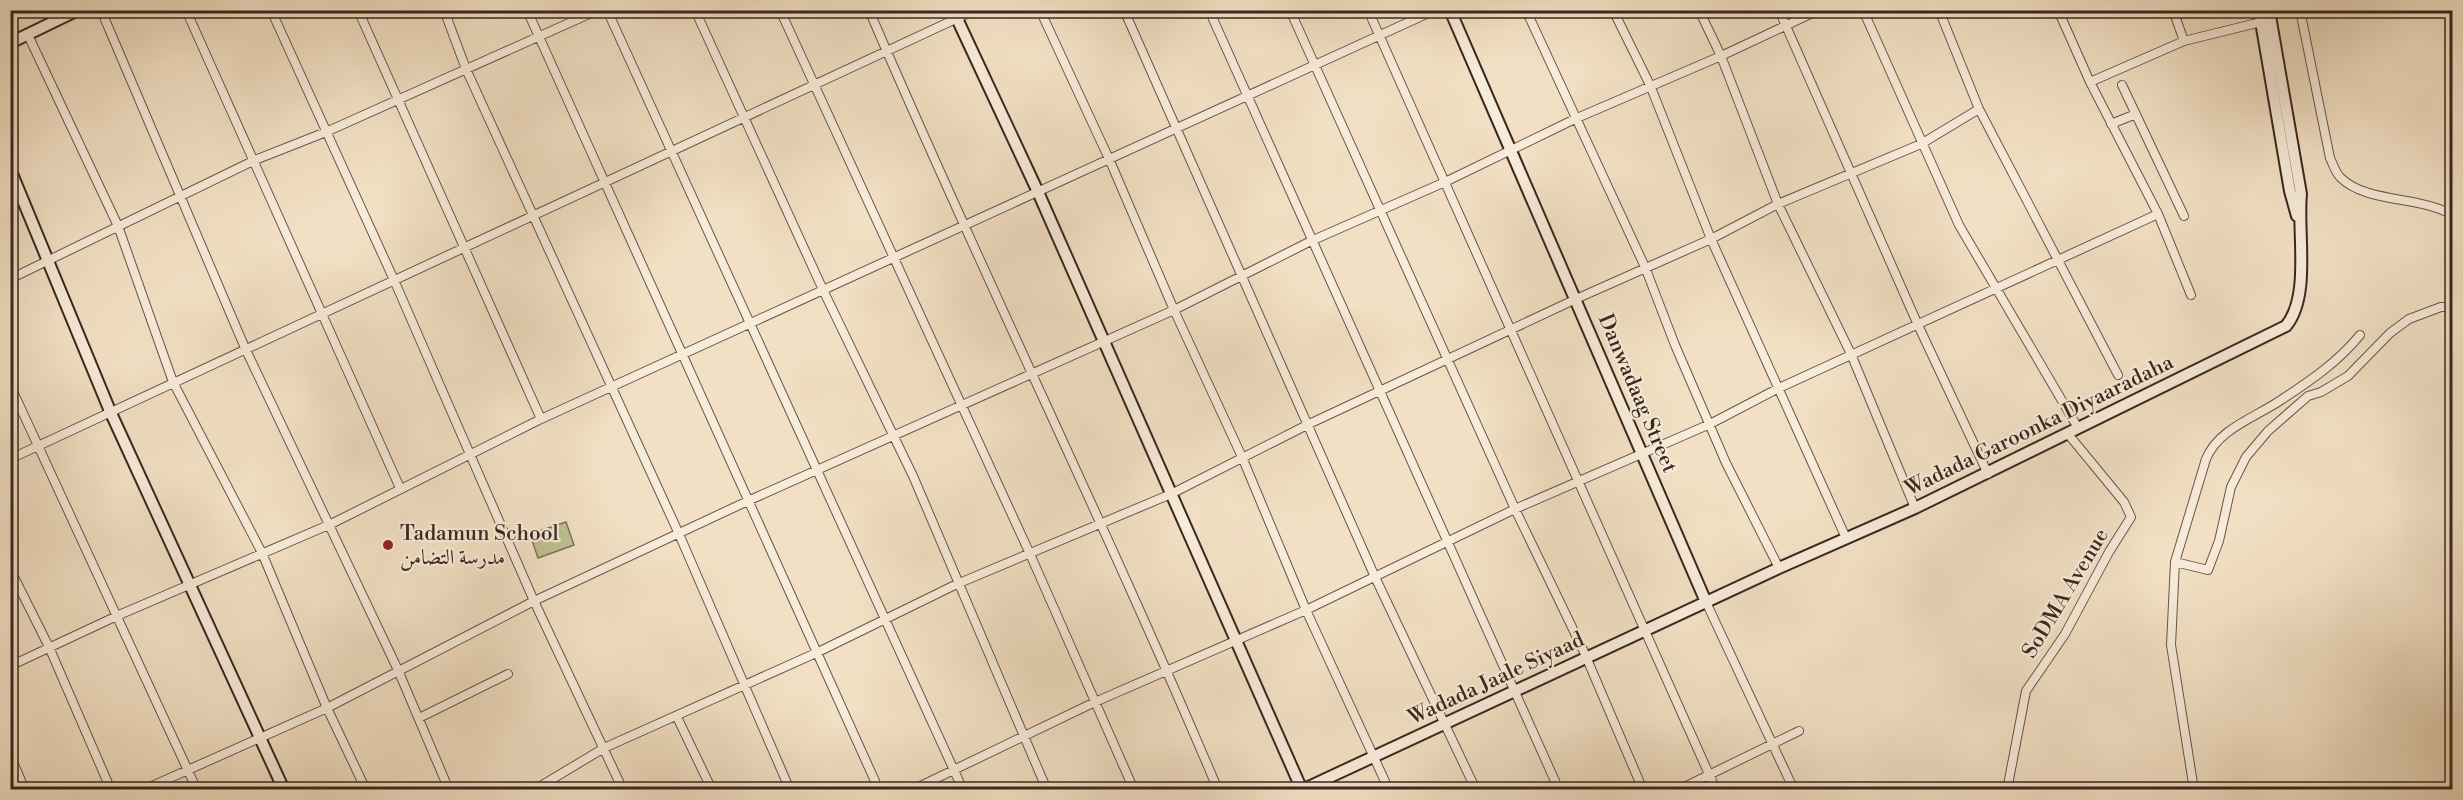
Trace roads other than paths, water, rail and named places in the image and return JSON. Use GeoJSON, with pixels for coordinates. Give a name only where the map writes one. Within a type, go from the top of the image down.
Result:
{"type":"FeatureCollection","features":[{"type":"Feature","properties":{"kind":"street"},"geometry":{"type":"LineString","coordinates":[[10,43],[64,13],[78,10]]}},
{"type":"Feature","properties":{"kind":"street"},"geometry":{"type":"LineString","coordinates":[[101,10],[245,348],[331,524],[398,670],[449,789]]}},
{"type":"Feature","properties":{"kind":"street"},"geometry":{"type":"LineString","coordinates":[[186,10],[255,159],[400,488]]}},
{"type":"Feature","properties":{"kind":"street"},"geometry":{"type":"LineString","coordinates":[[271,10],[394,280],[534,601],[623,789]]}},
{"type":"Feature","properties":{"kind":"street"},"geometry":{"type":"LineString","coordinates":[[357,10],[462,248],[541,419]]}},
{"type":"Feature","properties":{"kind":"street"},"geometry":{"type":"LineString","coordinates":[[444,10],[466,69],[679,534],[790,789]]}},
{"type":"Feature","properties":{"kind":"street"},"geometry":{"type":"LineString","coordinates":[[527,10],[684,353],[879,789]]}},
{"type":"Feature","properties":{"kind":"street"},"geometry":{"type":"LineString","coordinates":[[10,279],[255,159],[326,132],[598,10]]}},
{"type":"Feature","properties":{"kind":"street"},"geometry":{"type":"LineString","coordinates":[[607,10],[963,789]]}},
{"type":"Feature","properties":{"kind":"street"},"geometry":{"type":"LineString","coordinates":[[695,10],[824,292],[894,436],[1047,789]]}},
{"type":"Feature","properties":{"kind":"street"},"geometry":{"type":"LineString","coordinates":[[780,10],[896,259],[1134,789]]}},
{"type":"Feature","properties":{"kind":"street"},"geometry":{"type":"LineString","coordinates":[[869,10],[963,226],[1168,672],[1218,789]]}},
{"type":"Feature","properties":{"kind":"street"},"geometry":{"type":"LineString","coordinates":[[10,459],[887,52],[955,15],[975,10]]}},
{"type":"Feature","properties":{"kind":"street"},"geometry":{"type":"LineString","coordinates":[[1040,10],[1242,457],[1306,610],[1389,789]]}},
{"type":"Feature","properties":{"kind":"street"},"geometry":{"type":"LineString","coordinates":[[1124,10],[1375,577],[1476,789]]}},
{"type":"Feature","properties":{"kind":"street"},"geometry":{"type":"LineString","coordinates":[[1209,10],[1311,242],[1559,789]]}},
{"type":"Feature","properties":{"kind":"street"},"geometry":{"type":"LineString","coordinates":[[1290,10],[1515,509],[1587,658],[1643,789]]}},
{"type":"Feature","properties":{"kind":"street"},"geometry":{"type":"LineString","coordinates":[[1368,10],[1716,789]]}},
{"type":"Feature","properties":{"kind":"street"},"geometry":{"type":"LineString","coordinates":[[10,666],[191,583],[331,524],[541,419],[824,292],[1436,10]]}},
{"type":"Feature","properties":{"kind":"street","name":"Danwadaag Street"},"geometry":{"type":"LineString","coordinates":[[1450,10],[1707,602],[1794,789]]}},
{"type":"Feature","properties":{"kind":"street"},"geometry":{"type":"LineString","coordinates":[[1526,10],[1645,267],[1675,345],[1710,424],[1758,529],[1779,568]]}},
{"type":"Feature","properties":{"kind":"street"},"geometry":{"type":"LineString","coordinates":[[1613,10],[1650,85],[1711,239],[1846,538]]}},
{"type":"Feature","properties":{"kind":"street"},"geometry":{"type":"LineString","coordinates":[[1699,10],[1721,56],[1778,204],[1851,354],[1915,508]]}},
{"type":"Feature","properties":{"kind":"street"},"geometry":{"type":"LineString","coordinates":[[1779,10],[1918,326],[1988,474]]}},
{"type":"Feature","properties":{"kind":"street"},"geometry":{"type":"LineString","coordinates":[[142,789],[327,708],[534,601],[818,468],[1174,310],[1311,242],[1511,151],[1577,118],[1721,56],[1819,10]]}},
{"type":"Feature","properties":{"kind":"street"},"geometry":{"type":"LineString","coordinates":[[1863,10],[1959,225],[2078,428]]}},
{"type":"Feature","properties":{"kind":"street"},"geometry":{"type":"LineString","coordinates":[[1939,10],[1979,109],[2060,259],[2118,375]]}},
{"type":"Feature","properties":{"kind":"street"},"geometry":{"type":"LineString","coordinates":[[2058,10],[2090,82],[2158,214],[2191,295]]}},
{"type":"Feature","properties":{"kind":"street"},"geometry":{"type":"LineString","coordinates":[[2173,10],[2184,42]]}},
{"type":"Feature","properties":{"kind":"street","name":"Wadada Garoonka Diyaaradaha"},"geometry":{"type":"LineString","coordinates":[[1707,602],[1988,474],[2286,326],[2294,317],[2302,275],[2298,219],[2301,194],[2269,10]]}},
{"type":"Feature","properties":{"kind":"street"},"geometry":{"type":"LineString","coordinates":[[2300,10],[2330,158],[2341,178],[2359,190],[2440,208],[2452,215]]}},
{"type":"Feature","properties":{"kind":"street"},"geometry":{"type":"LineString","coordinates":[[955,15],[1038,192],[1302,789]]}},
{"type":"Feature","properties":{"kind":"street"},"geometry":{"type":"LineString","coordinates":[[2090,82],[2184,42],[2260,16]]}},
{"type":"Feature","properties":{"kind":"street","name":"Wadada Garoonka Diyaaradaha"},"geometry":{"type":"LineString","coordinates":[[2260,16],[2290,191],[2298,219]]}},
{"type":"Feature","properties":{"kind":"street"},"geometry":{"type":"LineString","coordinates":[[28,35],[118,226],[173,382],[262,553],[327,708],[366,789]]}},
{"type":"Feature","properties":{"kind":"street"},"geometry":{"type":"LineString","coordinates":[[2122,85],[2184,216]]}},
{"type":"Feature","properties":{"kind":"street"},"geometry":{"type":"LineString","coordinates":[[535,789],[604,748],[677,717],[957,584],[1171,494],[1309,424],[1512,331],[1576,298],[1711,239],[1778,204],[1921,144],[1979,109]]}},
{"type":"Feature","properties":{"kind":"street"},"geometry":{"type":"LineString","coordinates":[[2111,124],[2136,114]]}},
{"type":"Feature","properties":{"kind":"street"},"geometry":{"type":"LineString","coordinates":[[10,169],[110,411],[284,789]]}},
{"type":"Feature","properties":{"kind":"street"},"geometry":{"type":"LineString","coordinates":[[912,789],[1095,702],[1306,610],[1515,509],[1710,424],[1851,354],[1918,326],[2158,214]]}},
{"type":"Feature","properties":{"kind":"street"},"geometry":{"type":"LineString","coordinates":[[2175,562],[2208,570],[2219,540],[2231,487],[2246,457],[2268,431],[2308,396],[2321,392],[2348,376],[2390,333],[2409,319],[2441,307],[2452,307]]}},
{"type":"Feature","properties":{"kind":"street"},"geometry":{"type":"LineString","coordinates":[[2194,789],[2171,645],[2175,562],[2211,447],[2226,433],[2281,400],[2335,362],[2360,335]]}},
{"type":"Feature","properties":{"kind":"street"},"geometry":{"type":"LineString","coordinates":[[10,385],[119,615],[197,789]]}},
{"type":"Feature","properties":{"kind":"street","name":"SoDMA Avenue"},"geometry":{"type":"LineString","coordinates":[[2007,789],[2026,691],[2065,634],[2109,552],[2131,518],[2124,502],[2068,434]]}},
{"type":"Feature","properties":{"kind":"street"},"geometry":{"type":"LineString","coordinates":[[10,569],[49,647],[111,789]]}},
{"type":"Feature","properties":{"kind":"street","name":"Wadada Jaale Siyaad"},"geometry":{"type":"LineString","coordinates":[[1302,789],[1707,602]]}},
{"type":"Feature","properties":{"kind":"street"},"geometry":{"type":"LineString","coordinates":[[419,718],[508,674]]}},
{"type":"Feature","properties":{"kind":"street"},"geometry":{"type":"LineString","coordinates":[[677,717],[712,789]]}},
{"type":"Feature","properties":{"kind":"street"},"geometry":{"type":"LineString","coordinates":[[1678,789],[1799,731]]}},
{"type":"Feature","properties":{"kind":"street"},"geometry":{"type":"LineString","coordinates":[[10,755],[25,789]]}},
{"type":"Feature","properties":{"kind":"place","name":"Tadamun School مدرسة التضامن"},"geometry":{"type":"Point","coordinates":[388,545]}}]}
